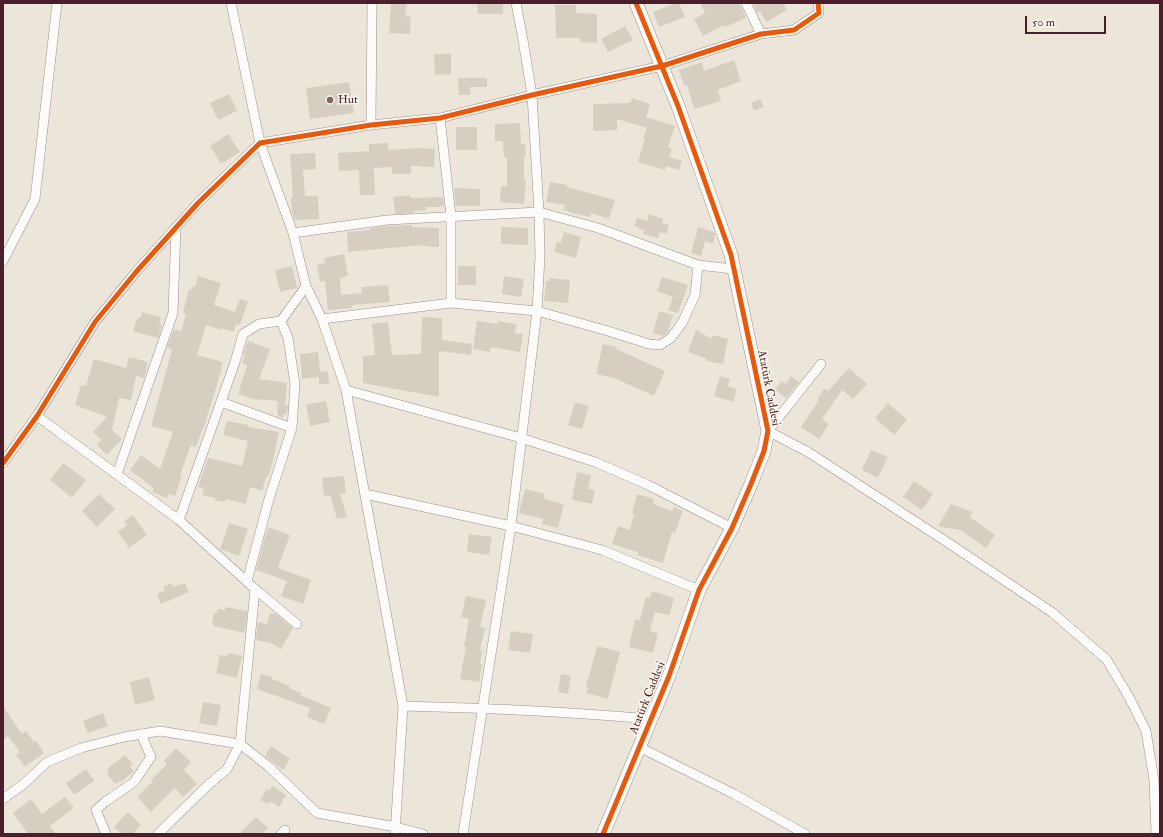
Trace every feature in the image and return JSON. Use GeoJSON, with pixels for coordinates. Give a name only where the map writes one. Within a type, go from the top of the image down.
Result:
{"type":"FeatureCollection","features":[{"type":"Feature","properties":{"kind":"street"},"geometry":{"type":"LineString","coordinates":[[3,261],[35,199],[57,3]]}},
{"type":"Feature","properties":{"kind":"street"},"geometry":{"type":"LineString","coordinates":[[231,3],[260,143],[293,233],[306,286],[322,319],[346,390],[403,706],[395,830]]}},
{"type":"Feature","properties":{"kind":"street"},"geometry":{"type":"LineString","coordinates":[[371,125],[372,3]]}},
{"type":"Feature","properties":{"kind":"street"},"geometry":{"type":"LineString","coordinates":[[463,834],[511,526],[537,311],[540,257],[539,212],[532,95],[516,3]]}},
{"type":"Feature","properties":{"kind":"street","name":"Atatürk Caddesi"},"geometry":{"type":"LineString","coordinates":[[603,834],[669,676],[699,590],[732,528],[764,451],[768,431],[730,255],[678,106],[636,3]]}},
{"type":"Feature","properties":{"kind":"street"},"geometry":{"type":"LineString","coordinates":[[746,3],[761,34]]}},
{"type":"Feature","properties":{"kind":"street"},"geometry":{"type":"LineString","coordinates":[[3,463],[37,416],[95,322],[136,272],[198,203],[260,143],[371,125],[440,118],[532,95],[662,66],[761,34],[794,30],[819,13],[818,3]]}},
{"type":"Feature","properties":{"kind":"street"},"geometry":{"type":"LineString","coordinates":[[440,118],[451,216],[451,303]]}},
{"type":"Feature","properties":{"kind":"street"},"geometry":{"type":"LineString","coordinates":[[293,233],[387,220],[539,212],[598,228],[698,264],[733,269]]}},
{"type":"Feature","properties":{"kind":"street"},"geometry":{"type":"LineString","coordinates":[[117,474],[172,313],[176,227]]}},
{"type":"Feature","properties":{"kind":"street"},"geometry":{"type":"LineString","coordinates":[[322,319],[451,303],[537,311],[608,330],[649,344],[660,345],[670,338],[682,324],[695,295],[698,264]]}},
{"type":"Feature","properties":{"kind":"street"},"geometry":{"type":"LineString","coordinates":[[180,520],[235,362],[243,334],[260,324],[281,321],[306,286]]}},
{"type":"Feature","properties":{"kind":"street"},"geometry":{"type":"LineString","coordinates":[[246,581],[269,499],[292,428],[295,384],[288,338],[281,321]]}},
{"type":"Feature","properties":{"kind":"street"},"geometry":{"type":"LineString","coordinates":[[821,364],[768,431],[808,452],[1046,608],[1107,660],[1130,699],[1146,731],[1154,780],[1156,834]]}},
{"type":"Feature","properties":{"kind":"street"},"geometry":{"type":"LineString","coordinates":[[346,390],[522,438],[595,462],[646,484],[732,528]]}},
{"type":"Feature","properties":{"kind":"street"},"geometry":{"type":"LineString","coordinates":[[221,402],[292,428]]}},
{"type":"Feature","properties":{"kind":"street"},"geometry":{"type":"LineString","coordinates":[[37,416],[180,520],[255,589],[298,624]]}},
{"type":"Feature","properties":{"kind":"street"},"geometry":{"type":"LineString","coordinates":[[365,494],[511,526],[602,550],[699,590]]}},
{"type":"Feature","properties":{"kind":"street"},"geometry":{"type":"LineString","coordinates":[[158,834],[207,786],[227,769],[240,744],[255,589]]}},
{"type":"Feature","properties":{"kind":"street"},"geometry":{"type":"LineString","coordinates":[[403,706],[483,708],[651,719]]}},
{"type":"Feature","properties":{"kind":"street"},"geometry":{"type":"LineString","coordinates":[[3,799],[25,783],[47,762],[81,748],[124,737],[160,731],[240,744],[268,766],[317,813],[395,830],[423,834]]}},
{"type":"Feature","properties":{"kind":"street"},"geometry":{"type":"LineString","coordinates":[[106,834],[96,810],[134,782],[151,757],[142,734]]}},
{"type":"Feature","properties":{"kind":"street"},"geometry":{"type":"LineString","coordinates":[[639,747],[734,794],[805,834]]}},
{"type":"Feature","properties":{"kind":"building"},"geometry":{"type":"Polygon","coordinates":[[[391,3],[407,3],[405,16],[411,17],[410,34],[389,33],[391,3]]]}},
{"type":"Feature","properties":{"kind":"building"},"geometry":{"type":"Polygon","coordinates":[[[477,3],[503,3],[503,14],[478,14],[477,3]]]}},
{"type":"Feature","properties":{"kind":"building"},"geometry":{"type":"Polygon","coordinates":[[[679,3],[685,17],[659,27],[653,12],[679,3]]]}},
{"type":"Feature","properties":{"kind":"building"},"geometry":{"type":"Polygon","coordinates":[[[700,3],[739,3],[746,18],[725,27],[724,25],[703,36],[694,19],[705,13],[700,3]]]}},
{"type":"Feature","properties":{"kind":"building"},"geometry":{"type":"Polygon","coordinates":[[[755,3],[783,3],[787,10],[766,22],[760,11],[757,13],[754,5],[756,4],[755,3]]]}},
{"type":"Feature","properties":{"kind":"building"},"geometry":{"type":"Polygon","coordinates":[[[555,5],[576,5],[576,13],[597,14],[597,43],[580,42],[580,38],[556,38],[555,5]]]}},
{"type":"Feature","properties":{"kind":"building"},"geometry":{"type":"Polygon","coordinates":[[[625,26],[633,40],[608,52],[601,39],[625,26]]]}},
{"type":"Feature","properties":{"kind":"building"},"geometry":{"type":"Polygon","coordinates":[[[434,54],[451,54],[451,74],[435,75],[434,54]]]}},
{"type":"Feature","properties":{"kind":"building"},"geometry":{"type":"Polygon","coordinates":[[[734,60],[741,81],[718,90],[721,101],[694,109],[687,85],[684,85],[679,70],[702,62],[704,71],[734,60]]]}},
{"type":"Feature","properties":{"kind":"building"},"geometry":{"type":"Polygon","coordinates":[[[458,78],[487,78],[487,87],[470,87],[470,95],[459,95],[458,78]]]}},
{"type":"Feature","properties":{"kind":"building","name":"Hut"},"geometry":{"type":"Polygon","coordinates":[[[349,82],[354,113],[310,119],[306,88],[349,82]]]}},
{"type":"Feature","properties":{"kind":"building"},"geometry":{"type":"Polygon","coordinates":[[[229,94],[237,111],[218,120],[210,103],[229,94]]]}},
{"type":"Feature","properties":{"kind":"building"},"geometry":{"type":"Polygon","coordinates":[[[632,98],[650,104],[646,117],[675,126],[668,147],[672,148],[669,157],[682,161],[679,170],[666,166],[665,170],[638,162],[645,138],[643,138],[647,128],[617,119],[617,130],[593,131],[593,104],[630,103],[632,98]]]}},
{"type":"Feature","properties":{"kind":"building"},"geometry":{"type":"Polygon","coordinates":[[[760,99],[764,107],[754,111],[751,103],[760,99]]]}},
{"type":"Feature","properties":{"kind":"building"},"geometry":{"type":"Polygon","coordinates":[[[520,123],[521,144],[525,144],[526,156],[524,156],[524,180],[526,180],[524,204],[500,202],[501,186],[507,186],[507,157],[504,157],[503,141],[495,141],[495,124],[520,123]]]}},
{"type":"Feature","properties":{"kind":"building"},"geometry":{"type":"Polygon","coordinates":[[[456,127],[477,127],[477,150],[456,150],[456,127]]]}},
{"type":"Feature","properties":{"kind":"building"},"geometry":{"type":"Polygon","coordinates":[[[228,134],[240,152],[221,164],[210,146],[228,134]]]}},
{"type":"Feature","properties":{"kind":"building"},"geometry":{"type":"Polygon","coordinates":[[[388,143],[388,150],[419,148],[435,149],[434,167],[411,166],[411,174],[392,174],[392,167],[374,168],[375,195],[360,195],[359,170],[339,171],[338,153],[369,151],[369,144],[388,143]]]}},
{"type":"Feature","properties":{"kind":"building"},"geometry":{"type":"Polygon","coordinates":[[[315,153],[316,169],[303,170],[305,196],[318,196],[319,219],[295,220],[292,212],[291,197],[293,197],[290,154],[315,153]]]}},
{"type":"Feature","properties":{"kind":"building"},"geometry":{"type":"Polygon","coordinates":[[[550,182],[567,185],[567,187],[615,200],[609,219],[591,213],[590,217],[572,213],[564,210],[565,205],[546,202],[550,182]]]}},
{"type":"Feature","properties":{"kind":"building"},"geometry":{"type":"Polygon","coordinates":[[[454,188],[480,189],[480,206],[456,206],[454,188]]]}},
{"type":"Feature","properties":{"kind":"building"},"geometry":{"type":"Polygon","coordinates":[[[410,195],[410,198],[443,197],[444,206],[426,207],[426,210],[414,211],[413,213],[395,214],[393,197],[410,195]]]}},
{"type":"Feature","properties":{"kind":"building"},"geometry":{"type":"Polygon","coordinates":[[[649,214],[663,219],[662,223],[669,225],[666,234],[660,232],[658,238],[643,234],[644,230],[634,226],[637,218],[647,221],[649,214]]]}},
{"type":"Feature","properties":{"kind":"building"},"geometry":{"type":"Polygon","coordinates":[[[412,225],[412,227],[439,228],[439,247],[421,245],[348,252],[347,232],[370,230],[370,228],[388,226],[412,225]]]}},
{"type":"Feature","properties":{"kind":"building"},"geometry":{"type":"Polygon","coordinates":[[[501,227],[528,228],[528,245],[501,244],[501,227]]]}},
{"type":"Feature","properties":{"kind":"building"},"geometry":{"type":"Polygon","coordinates":[[[698,227],[714,232],[715,234],[713,244],[705,241],[701,256],[691,253],[698,227]]]}},
{"type":"Feature","properties":{"kind":"building"},"geometry":{"type":"Polygon","coordinates":[[[564,232],[581,237],[576,258],[554,252],[557,242],[561,243],[564,232]]]}},
{"type":"Feature","properties":{"kind":"building"},"geometry":{"type":"Polygon","coordinates":[[[344,254],[348,276],[340,278],[341,295],[362,293],[361,287],[388,285],[390,302],[352,305],[352,308],[328,310],[325,281],[320,282],[317,265],[325,263],[324,258],[344,254]]]}},
{"type":"Feature","properties":{"kind":"building"},"geometry":{"type":"Polygon","coordinates":[[[292,266],[297,288],[280,292],[275,270],[292,266]]]}},
{"type":"Feature","properties":{"kind":"building"},"geometry":{"type":"Polygon","coordinates":[[[458,266],[476,266],[476,285],[458,285],[458,266]]]}},
{"type":"Feature","properties":{"kind":"building"},"geometry":{"type":"Polygon","coordinates":[[[198,276],[221,283],[214,305],[235,312],[240,299],[248,301],[240,325],[236,324],[234,332],[221,328],[221,330],[206,325],[197,355],[223,362],[222,368],[204,427],[196,447],[191,445],[180,475],[182,476],[175,496],[168,494],[167,498],[152,492],[154,488],[130,470],[141,455],[160,469],[173,432],[151,426],[172,350],[167,347],[174,329],[181,331],[186,314],[183,313],[189,289],[191,290],[193,286],[195,287],[198,276]]]}},
{"type":"Feature","properties":{"kind":"building"},"geometry":{"type":"Polygon","coordinates":[[[504,276],[524,279],[521,297],[502,294],[504,276]]]}},
{"type":"Feature","properties":{"kind":"building"},"geometry":{"type":"Polygon","coordinates":[[[662,277],[688,285],[678,313],[668,310],[673,297],[657,291],[662,277]]]}},
{"type":"Feature","properties":{"kind":"building"},"geometry":{"type":"Polygon","coordinates":[[[549,278],[570,280],[568,303],[544,301],[546,281],[549,281],[549,278]]]}},
{"type":"Feature","properties":{"kind":"building"},"geometry":{"type":"Polygon","coordinates":[[[659,311],[673,315],[668,332],[663,336],[653,333],[659,311]]]}},
{"type":"Feature","properties":{"kind":"building"},"geometry":{"type":"Polygon","coordinates":[[[142,312],[161,317],[159,324],[162,325],[158,338],[133,331],[138,317],[141,317],[142,312]]]}},
{"type":"Feature","properties":{"kind":"building"},"geometry":{"type":"Polygon","coordinates":[[[422,317],[442,318],[442,340],[472,344],[471,355],[439,351],[439,397],[363,383],[363,356],[375,355],[372,324],[388,322],[392,355],[421,354],[422,317]]]}},
{"type":"Feature","properties":{"kind":"building"},"geometry":{"type":"Polygon","coordinates":[[[477,321],[498,324],[498,321],[516,324],[515,333],[523,334],[520,352],[491,347],[490,352],[473,349],[477,321]]]}},
{"type":"Feature","properties":{"kind":"building"},"geometry":{"type":"Polygon","coordinates":[[[696,330],[711,339],[712,335],[728,339],[723,364],[706,361],[707,359],[688,352],[696,330]]]}},
{"type":"Feature","properties":{"kind":"building"},"geometry":{"type":"Polygon","coordinates":[[[248,341],[270,349],[259,379],[287,383],[285,405],[288,405],[287,414],[284,414],[283,418],[278,416],[277,401],[253,399],[238,394],[247,365],[242,363],[248,341]]]}},
{"type":"Feature","properties":{"kind":"building"},"geometry":{"type":"Polygon","coordinates":[[[603,344],[617,347],[616,349],[665,371],[654,396],[614,378],[596,374],[603,344]]]}},
{"type":"Feature","properties":{"kind":"building"},"geometry":{"type":"Polygon","coordinates":[[[318,352],[320,372],[328,371],[329,384],[319,384],[319,377],[302,379],[300,354],[318,352]]]}},
{"type":"Feature","properties":{"kind":"building"},"geometry":{"type":"Polygon","coordinates":[[[129,357],[148,362],[144,378],[136,376],[131,400],[119,398],[112,430],[122,439],[107,455],[97,445],[101,440],[93,432],[107,417],[75,405],[81,385],[86,386],[94,359],[126,368],[129,357]]]}},
{"type":"Feature","properties":{"kind":"building"},"geometry":{"type":"Polygon","coordinates":[[[849,368],[867,384],[853,399],[842,390],[822,419],[829,424],[819,439],[801,427],[819,400],[817,399],[824,389],[828,391],[849,368]]]}},
{"type":"Feature","properties":{"kind":"building"},"geometry":{"type":"Polygon","coordinates":[[[720,376],[730,379],[728,386],[737,389],[733,402],[714,396],[720,376]]]}},
{"type":"Feature","properties":{"kind":"building"},"geometry":{"type":"Polygon","coordinates":[[[791,376],[799,382],[786,398],[775,390],[781,381],[786,384],[791,376]]]}},
{"type":"Feature","properties":{"kind":"building"},"geometry":{"type":"Polygon","coordinates":[[[326,401],[330,422],[310,426],[306,405],[326,401]]]}},
{"type":"Feature","properties":{"kind":"building"},"geometry":{"type":"Polygon","coordinates":[[[575,402],[589,406],[582,429],[568,425],[575,402]]]}},
{"type":"Feature","properties":{"kind":"building"},"geometry":{"type":"Polygon","coordinates":[[[888,403],[907,420],[894,435],[875,418],[888,403]]]}},
{"type":"Feature","properties":{"kind":"building"},"geometry":{"type":"Polygon","coordinates":[[[227,421],[248,425],[248,427],[279,432],[273,461],[262,491],[250,487],[246,504],[226,499],[225,502],[214,500],[215,498],[202,495],[204,488],[198,487],[208,458],[242,466],[248,441],[223,435],[227,421]]]}},
{"type":"Feature","properties":{"kind":"building"},"geometry":{"type":"Polygon","coordinates":[[[871,450],[888,457],[878,478],[862,470],[871,450]]]}},
{"type":"Feature","properties":{"kind":"building"},"geometry":{"type":"Polygon","coordinates":[[[63,463],[86,480],[72,498],[50,480],[63,463]]]}},
{"type":"Feature","properties":{"kind":"building"},"geometry":{"type":"Polygon","coordinates":[[[577,472],[591,475],[588,489],[595,490],[592,504],[572,500],[577,472]]]}},
{"type":"Feature","properties":{"kind":"building"},"geometry":{"type":"Polygon","coordinates":[[[344,476],[346,493],[340,494],[347,517],[337,519],[330,495],[324,496],[322,478],[344,476]]]}},
{"type":"Feature","properties":{"kind":"building"},"geometry":{"type":"Polygon","coordinates":[[[914,481],[933,494],[922,510],[903,497],[914,481]]]}},
{"type":"Feature","properties":{"kind":"building"},"geometry":{"type":"Polygon","coordinates":[[[525,489],[545,494],[544,499],[564,504],[558,528],[542,524],[543,519],[519,513],[525,489]]]}},
{"type":"Feature","properties":{"kind":"building"},"geometry":{"type":"Polygon","coordinates":[[[99,494],[115,509],[97,527],[82,511],[99,494]]]}},
{"type":"Feature","properties":{"kind":"building"},"geometry":{"type":"Polygon","coordinates":[[[637,494],[654,499],[653,504],[672,511],[674,507],[683,511],[675,533],[672,532],[663,563],[637,555],[638,552],[612,544],[618,526],[630,530],[634,514],[632,513],[637,494]]]}},
{"type":"Feature","properties":{"kind":"building"},"geometry":{"type":"Polygon","coordinates":[[[951,504],[972,512],[970,517],[995,535],[986,548],[960,530],[938,526],[951,504]]]}},
{"type":"Feature","properties":{"kind":"building"},"geometry":{"type":"Polygon","coordinates":[[[133,515],[147,535],[129,548],[118,532],[127,525],[124,521],[133,515]]]}},
{"type":"Feature","properties":{"kind":"building"},"geometry":{"type":"Polygon","coordinates":[[[229,523],[248,529],[239,556],[220,549],[229,523]]]}},
{"type":"Feature","properties":{"kind":"building"},"geometry":{"type":"Polygon","coordinates":[[[268,527],[290,535],[278,568],[311,580],[303,604],[281,596],[287,581],[256,570],[268,527]]]}},
{"type":"Feature","properties":{"kind":"building"},"geometry":{"type":"Polygon","coordinates":[[[469,534],[492,537],[489,555],[467,552],[469,534]]]}},
{"type":"Feature","properties":{"kind":"building"},"geometry":{"type":"Polygon","coordinates":[[[172,583],[173,587],[185,583],[189,592],[161,604],[157,594],[165,591],[163,587],[172,583]]]}},
{"type":"Feature","properties":{"kind":"building"},"geometry":{"type":"Polygon","coordinates":[[[652,591],[674,598],[669,615],[655,612],[650,631],[658,633],[653,653],[629,647],[635,619],[640,620],[646,597],[650,598],[652,591]]]}},
{"type":"Feature","properties":{"kind":"building"},"geometry":{"type":"Polygon","coordinates":[[[466,596],[486,600],[480,627],[485,628],[480,650],[482,651],[480,664],[482,665],[479,682],[460,679],[469,619],[461,617],[466,596]]]}},
{"type":"Feature","properties":{"kind":"building"},"geometry":{"type":"Polygon","coordinates":[[[226,607],[247,611],[245,633],[214,626],[212,624],[214,613],[217,613],[218,609],[225,610],[226,607]]]}},
{"type":"Feature","properties":{"kind":"building"},"geometry":{"type":"Polygon","coordinates":[[[270,613],[276,614],[293,628],[281,649],[271,643],[256,640],[258,622],[267,624],[270,613]]]}},
{"type":"Feature","properties":{"kind":"building"},"geometry":{"type":"Polygon","coordinates":[[[511,631],[533,634],[530,653],[508,650],[511,631]]]}},
{"type":"Feature","properties":{"kind":"building"},"geometry":{"type":"Polygon","coordinates":[[[597,646],[620,652],[608,699],[586,693],[588,688],[586,687],[597,646]]]}},
{"type":"Feature","properties":{"kind":"building"},"geometry":{"type":"Polygon","coordinates":[[[228,653],[242,656],[237,678],[216,673],[220,655],[227,656],[228,653]]]}},
{"type":"Feature","properties":{"kind":"building"},"geometry":{"type":"Polygon","coordinates":[[[261,674],[272,677],[272,679],[290,686],[289,688],[301,693],[300,695],[331,708],[324,724],[307,717],[310,708],[257,689],[261,674]]]}},
{"type":"Feature","properties":{"kind":"building"},"geometry":{"type":"Polygon","coordinates":[[[561,674],[571,676],[568,694],[558,692],[561,674]]]}},
{"type":"Feature","properties":{"kind":"building"},"geometry":{"type":"Polygon","coordinates":[[[149,677],[155,700],[135,705],[130,682],[149,677]]]}},
{"type":"Feature","properties":{"kind":"building"},"geometry":{"type":"Polygon","coordinates":[[[203,702],[221,705],[217,726],[199,723],[203,702]]]}},
{"type":"Feature","properties":{"kind":"building"},"geometry":{"type":"Polygon","coordinates":[[[3,706],[22,734],[26,731],[34,742],[36,741],[44,753],[25,767],[16,755],[20,752],[8,736],[3,740],[3,706]]]}},
{"type":"Feature","properties":{"kind":"building"},"geometry":{"type":"Polygon","coordinates":[[[103,713],[108,726],[88,733],[83,721],[103,713]]]}},
{"type":"Feature","properties":{"kind":"building"},"geometry":{"type":"Polygon","coordinates":[[[271,746],[290,759],[283,770],[265,756],[271,746]]]}},
{"type":"Feature","properties":{"kind":"building"},"geometry":{"type":"Polygon","coordinates":[[[176,748],[191,762],[184,770],[197,784],[183,797],[175,788],[151,812],[137,797],[167,764],[164,761],[176,748]]]}},
{"type":"Feature","properties":{"kind":"building"},"geometry":{"type":"Polygon","coordinates":[[[125,755],[133,764],[130,767],[134,771],[121,782],[120,781],[115,784],[107,774],[109,772],[107,769],[125,755]]]}},
{"type":"Feature","properties":{"kind":"building"},"geometry":{"type":"Polygon","coordinates":[[[86,769],[94,781],[74,795],[66,783],[86,769]]]}},
{"type":"Feature","properties":{"kind":"building"},"geometry":{"type":"Polygon","coordinates":[[[272,786],[286,795],[279,807],[270,801],[268,804],[260,800],[267,789],[269,791],[272,786]]]}},
{"type":"Feature","properties":{"kind":"building"},"geometry":{"type":"Polygon","coordinates":[[[65,797],[74,808],[50,826],[56,834],[28,834],[13,813],[31,799],[42,814],[65,797]]]}},
{"type":"Feature","properties":{"kind":"building"},"geometry":{"type":"Polygon","coordinates":[[[128,812],[141,825],[133,834],[122,834],[114,827],[128,812]]]}},
{"type":"Feature","properties":{"kind":"building"},"geometry":{"type":"Polygon","coordinates":[[[256,817],[268,828],[262,834],[239,834],[256,817]]]}},
{"type":"Feature","properties":{"kind":"cycle path"},"geometry":{"type":"LineString","coordinates":[[603,834],[669,676],[699,590],[732,528],[751,484],[764,451],[768,431],[731,255],[678,106],[636,3]]}},
{"type":"Feature","properties":{"kind":"cycle path"},"geometry":{"type":"LineString","coordinates":[[3,463],[37,416],[95,322],[136,272],[198,203],[260,143],[371,125],[440,118],[532,95],[662,66],[761,34],[794,30],[819,13],[818,3]]}},
{"type":"Feature","properties":{"kind":"place","name":"Hut"},"geometry":{"type":"Point","coordinates":[330,100]}}]}
